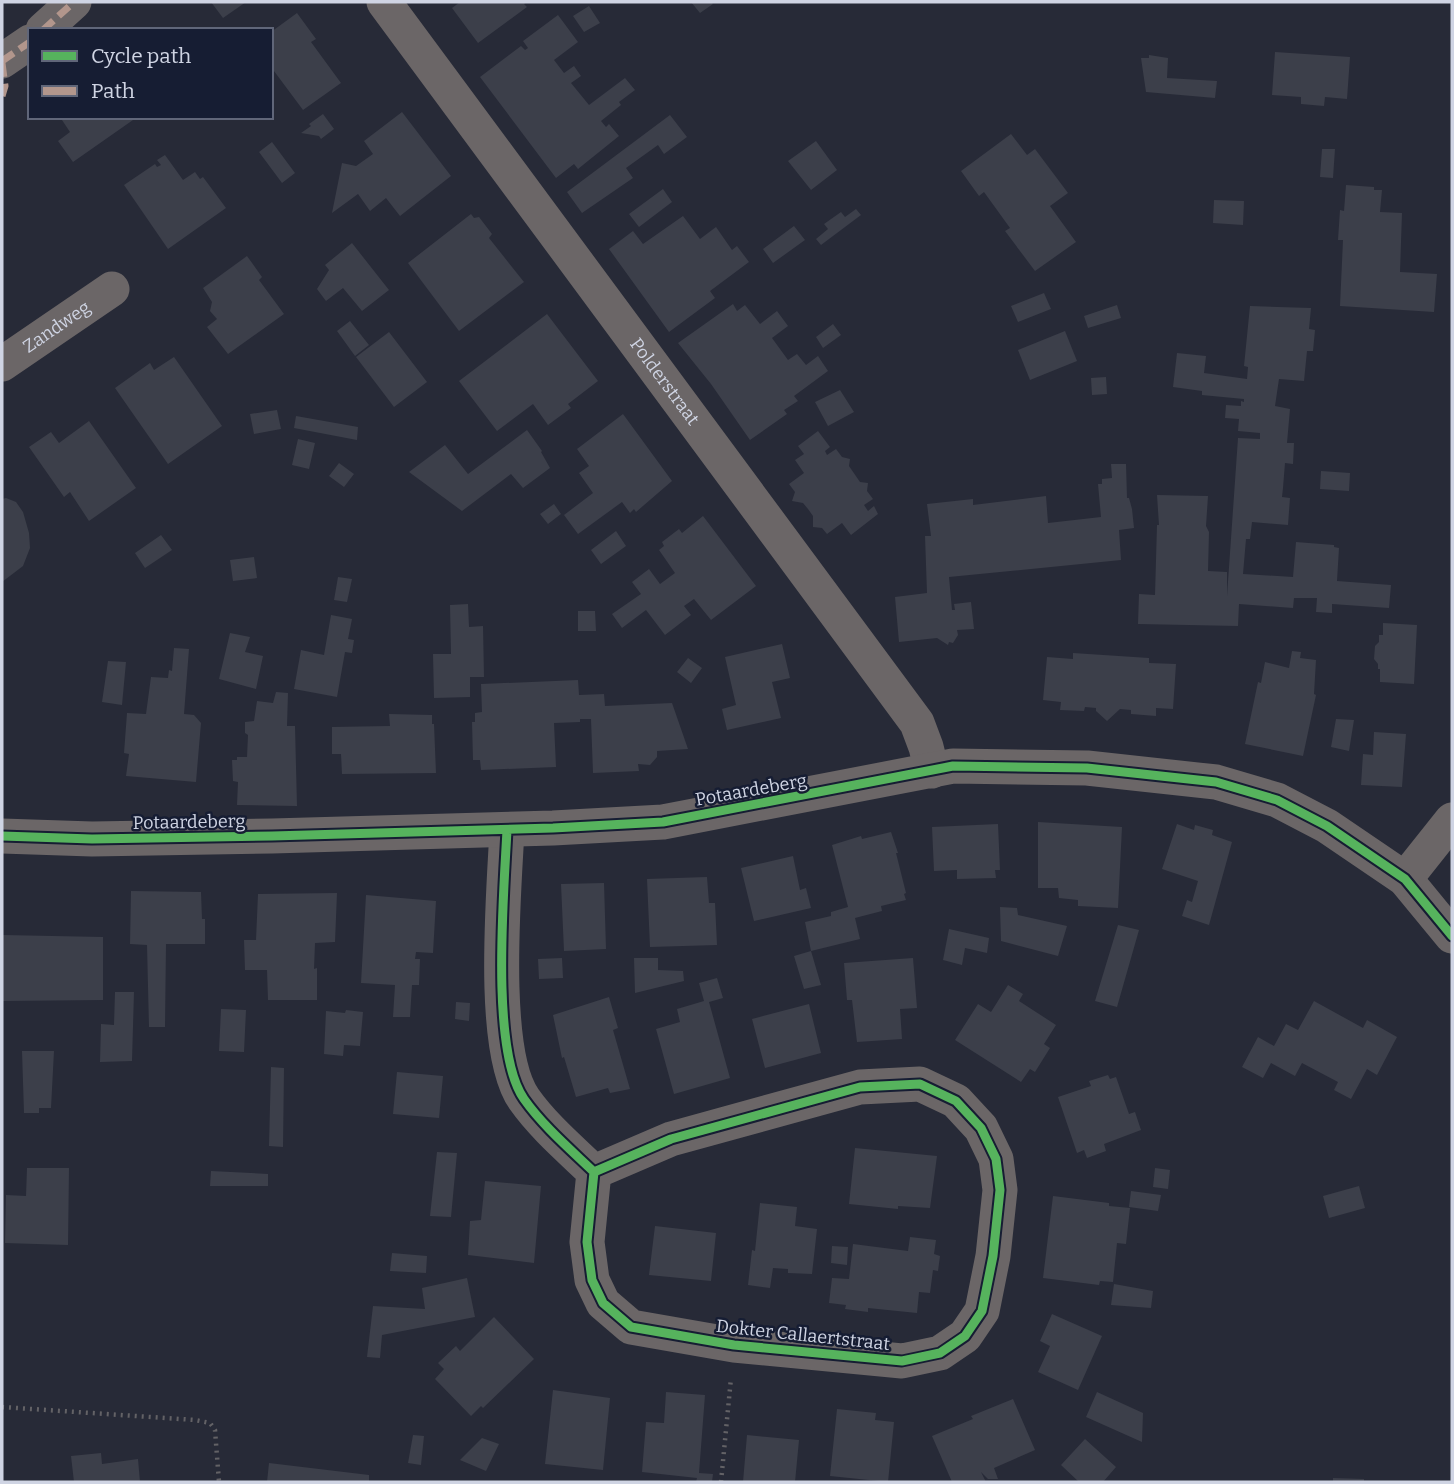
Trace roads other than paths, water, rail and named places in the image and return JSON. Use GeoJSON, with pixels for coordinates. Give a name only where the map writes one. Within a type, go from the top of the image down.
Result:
{"type":"FeatureCollection","features":[{"type":"Feature","properties":{"kind":"street"},"geometry":{"type":"LineString","coordinates":[[46,28],[74,2]]}},
{"type":"Feature","properties":{"kind":"street","name":"Polderstraat"},"geometry":{"type":"LineString","coordinates":[[384,2],[917,723],[932,771]]}},
{"type":"Feature","properties":{"kind":"street"},"geometry":{"type":"LineString","coordinates":[[2,61],[28,43]]}},
{"type":"Feature","properties":{"kind":"street","name":"Zandweg"},"geometry":{"type":"LineString","coordinates":[[2,365],[112,289]]}},
{"type":"Feature","properties":{"kind":"street","name":"Potaardeberg"},"geometry":{"type":"LineString","coordinates":[[2,836],[106,839],[507,830],[663,822],[953,766],[1087,768],[1216,782],[1277,800],[1327,826],[1405,879],[1452,936]]}},
{"type":"Feature","properties":{"kind":"street"},"geometry":{"type":"LineString","coordinates":[[1405,879],[1452,820]]}},
{"type":"Feature","properties":{"kind":"street"},"geometry":{"type":"LineString","coordinates":[[507,830],[503,914],[507,1055],[522,1097],[549,1129],[594,1172]]}},
{"type":"Feature","properties":{"kind":"street","name":"Dokter Callaertstraat"},"geometry":{"type":"LineString","coordinates":[[920,1084],[956,1101],[981,1128],[996,1159],[1000,1190],[993,1256],[982,1311],[965,1336],[940,1353],[902,1361],[734,1345],[631,1327],[603,1303],[592,1280],[587,1242],[594,1172],[671,1139],[860,1087],[920,1084]]}}]}
